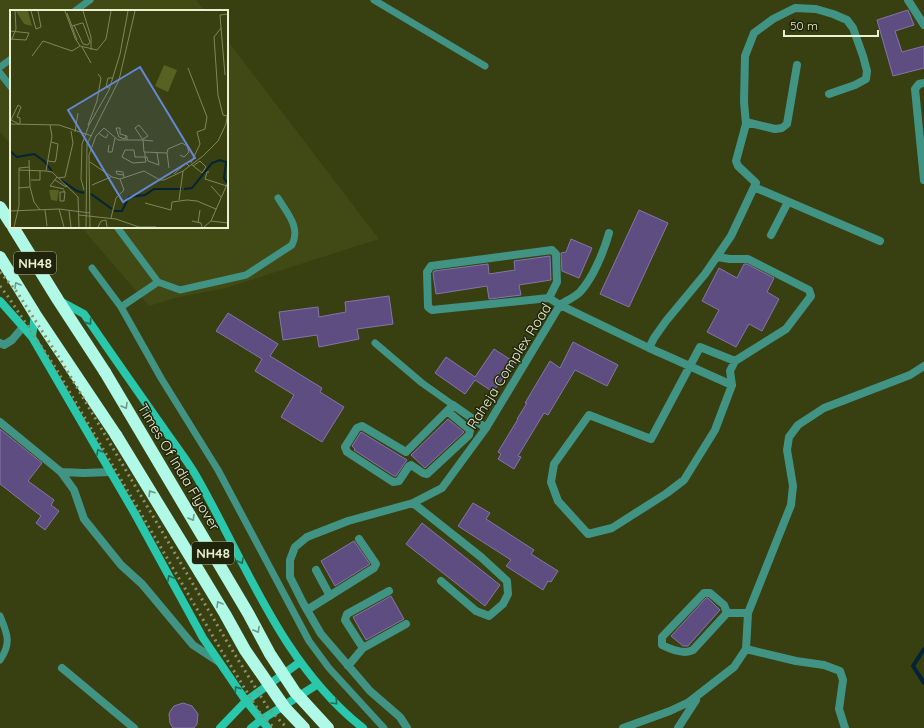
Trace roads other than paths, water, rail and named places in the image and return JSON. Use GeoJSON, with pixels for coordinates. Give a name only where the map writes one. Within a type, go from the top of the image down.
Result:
{"type":"FeatureCollection","features":[{"type":"Feature","properties":{"kind":"highway"},"geometry":{"type":"LineString","coordinates":[[0,207],[10,222]]}},
{"type":"Feature","properties":{"kind":"highway","name":"NH48"},"geometry":{"type":"LineString","coordinates":[[14,228],[58,300]]}},
{"type":"Feature","properties":{"kind":"highway","name":"NH48"},"geometry":{"type":"LineString","coordinates":[[0,257],[35,314],[116,436],[174,529],[245,650],[285,708],[304,728]]}},
{"type":"Feature","properties":{"kind":"highway","name":"Times Of India Flyover"},"geometry":{"type":"LineString","coordinates":[[58,300],[105,372],[248,613],[270,654],[295,692],[328,728]]}},
{"type":"Feature","properties":{"kind":"street"},"geometry":{"type":"LineString","coordinates":[[908,0],[924,25]]}},
{"type":"Feature","properties":{"kind":"street"},"geometry":{"type":"LineString","coordinates":[[649,348],[666,321],[705,274],[731,236],[756,183],[738,166],[736,161],[746,122],[744,102],[745,56],[754,33],[772,19],[795,8],[816,9],[847,20],[853,28],[867,71],[866,79],[855,86],[829,94]]}},
{"type":"Feature","properties":{"kind":"street"},"geometry":{"type":"LineString","coordinates":[[746,122],[775,129],[782,128],[787,124],[797,65]]}},
{"type":"Feature","properties":{"kind":"street"},"geometry":{"type":"LineString","coordinates":[[924,83],[919,84],[915,89],[924,180]]}},
{"type":"Feature","properties":{"kind":"street"},"geometry":{"type":"LineString","coordinates":[[754,187],[880,241]]}},
{"type":"Feature","properties":{"kind":"street"},"geometry":{"type":"LineString","coordinates":[[771,235],[788,202]]}},
{"type":"Feature","properties":{"kind":"street"},"geometry":{"type":"LineString","coordinates":[[550,298],[557,282],[556,254],[552,250],[431,266],[427,272],[428,307],[432,310],[550,298],[560,306],[580,292],[590,277],[602,253],[609,233]]}},
{"type":"Feature","properties":{"kind":"street"},"geometry":{"type":"LineString","coordinates":[[717,257],[748,259],[810,290],[811,296],[786,329],[735,361],[730,371],[732,385],[715,430],[684,480],[667,493],[612,528],[588,534],[558,501],[551,482],[554,464],[589,415],[651,439],[700,347],[735,361]]}},
{"type":"Feature","properties":{"kind":"street"},"geometry":{"type":"LineString","coordinates":[[58,300],[84,314],[199,479],[262,602],[300,662],[347,715],[364,728]]}},
{"type":"Feature","properties":{"kind":"street"},"geometry":{"type":"LineString","coordinates":[[0,301],[32,337],[135,514],[203,638],[246,701],[268,728]]}},
{"type":"Feature","properties":{"kind":"street","name":"Raheja Complex Road"},"geometry":{"type":"LineString","coordinates":[[407,728],[400,717],[370,691],[321,634],[290,577],[290,560],[295,547],[307,537],[348,521],[413,503],[442,488],[486,428],[560,306],[732,385]]}},
{"type":"Feature","properties":{"kind":"street"},"geometry":{"type":"LineString","coordinates":[[32,337],[35,314]]}},
{"type":"Feature","properties":{"kind":"street"},"geometry":{"type":"LineString","coordinates":[[0,343],[4,345],[12,340],[23,327]]}},
{"type":"Feature","properties":{"kind":"street"},"geometry":{"type":"LineString","coordinates":[[623,728],[670,711],[689,702],[734,667],[746,649],[748,613],[791,505],[793,486],[787,450],[789,437],[798,424],[824,408],[910,375],[924,366]]}},
{"type":"Feature","properties":{"kind":"street"},"geometry":{"type":"LineString","coordinates":[[450,408],[486,428]]}},
{"type":"Feature","properties":{"kind":"street"},"geometry":{"type":"LineString","coordinates":[[406,452],[450,408]]}},
{"type":"Feature","properties":{"kind":"street"},"geometry":{"type":"LineString","coordinates":[[412,465],[409,466],[399,481],[393,482],[346,452],[345,447],[357,428],[362,426],[406,452],[412,465],[423,473],[427,474],[469,435],[470,430],[450,408]]}},
{"type":"Feature","properties":{"kind":"street"},"geometry":{"type":"LineString","coordinates":[[0,422],[61,472],[74,490],[84,519],[121,565],[142,584],[192,645],[219,662]]}},
{"type":"Feature","properties":{"kind":"street"},"geometry":{"type":"LineString","coordinates":[[61,472],[110,472]]}},
{"type":"Feature","properties":{"kind":"street"},"geometry":{"type":"LineString","coordinates":[[413,503],[481,557],[507,580],[508,594],[503,604],[489,616],[476,611],[441,581]]}},
{"type":"Feature","properties":{"kind":"street"},"geometry":{"type":"LineString","coordinates":[[307,610],[374,568],[376,564],[359,539]]}},
{"type":"Feature","properties":{"kind":"street"},"geometry":{"type":"LineString","coordinates":[[316,570],[330,596]]}},
{"type":"Feature","properties":{"kind":"street"},"geometry":{"type":"LineString","coordinates":[[363,648],[345,620],[347,614],[389,592]]}},
{"type":"Feature","properties":{"kind":"street"},"geometry":{"type":"LineString","coordinates":[[727,613],[724,605],[720,601],[710,593],[704,593],[662,636],[662,645],[670,649],[689,652],[693,650],[727,613],[748,613]]}},
{"type":"Feature","properties":{"kind":"street"},"geometry":{"type":"LineString","coordinates":[[348,666],[363,648],[406,624]]}},
{"type":"Feature","properties":{"kind":"street"},"geometry":{"type":"LineString","coordinates":[[746,649],[796,661],[824,665],[840,671],[843,680],[839,709],[845,728]]}},
{"type":"Feature","properties":{"kind":"street"},"geometry":{"type":"LineString","coordinates":[[220,728],[246,701],[300,662]]}},
{"type":"Feature","properties":{"kind":"street"},"geometry":{"type":"LineString","coordinates":[[62,668],[134,728]]}},
{"type":"Feature","properties":{"kind":"street"},"geometry":{"type":"LineString","coordinates":[[251,728],[318,684]]}},
{"type":"Feature","properties":{"kind":"street"},"geometry":{"type":"LineString","coordinates":[[678,728],[681,721],[700,694]]}},
{"type":"Feature","properties":{"kind":"lane"},"geometry":{"type":"LineString","coordinates":[[76,10],[90,0]]}},
{"type":"Feature","properties":{"kind":"lane"},"geometry":{"type":"LineString","coordinates":[[374,0],[485,66]]}},
{"type":"Feature","properties":{"kind":"lane"},"geometry":{"type":"LineString","coordinates":[[0,67],[10,60]]}},
{"type":"Feature","properties":{"kind":"lane"},"geometry":{"type":"LineString","coordinates":[[0,73],[10,87]]}},
{"type":"Feature","properties":{"kind":"lane"},"geometry":{"type":"LineString","coordinates":[[118,228],[158,282],[180,290],[246,275],[292,245],[296,238],[295,225],[278,198]]}},
{"type":"Feature","properties":{"kind":"lane"},"geometry":{"type":"LineString","coordinates":[[92,268],[121,307],[161,378],[218,470],[309,641],[329,668],[384,728]]}},
{"type":"Feature","properties":{"kind":"lane"},"geometry":{"type":"LineString","coordinates":[[121,307],[158,282]]}},
{"type":"Feature","properties":{"kind":"lane"},"geometry":{"type":"LineString","coordinates":[[375,343],[450,408]]}},
{"type":"Feature","properties":{"kind":"lane"},"geometry":{"type":"LineString","coordinates":[[0,616],[8,635],[5,652],[0,660]]}},
{"type":"Feature","properties":{"kind":"waterway"},"geometry":{"type":"LineString","coordinates":[[924,649],[913,666],[924,683]]}},
{"type":"Feature","properties":{"kind":"railway"},"geometry":{"type":"LineString","coordinates":[[0,272],[17,292],[62,362],[229,645],[268,708],[287,728]]}},
{"type":"Feature","properties":{"kind":"railway"},"geometry":{"type":"LineString","coordinates":[[0,286],[55,367],[221,650],[260,713],[274,728]]}}]}
